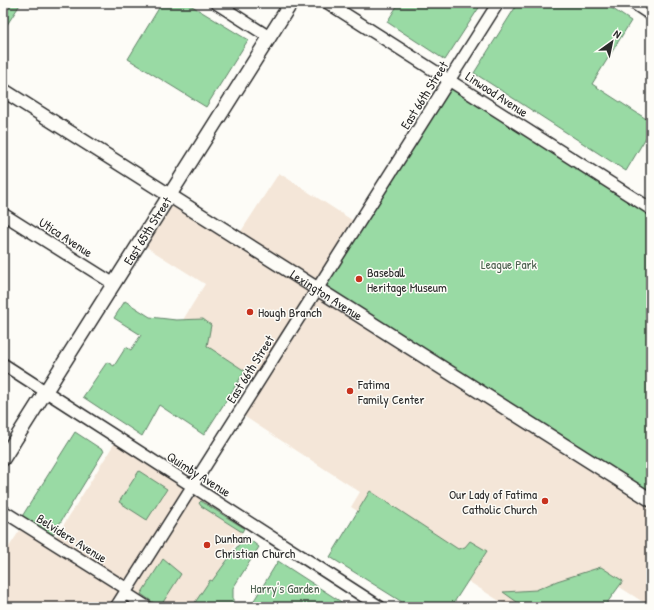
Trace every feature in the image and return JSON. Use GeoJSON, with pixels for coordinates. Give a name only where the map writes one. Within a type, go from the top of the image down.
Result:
{"type":"FeatureCollection","features":[{"type":"Feature","properties":{"kind":"street"},"geometry":{"type":"LineString","coordinates":[[216,3],[269,37]]}},
{"type":"Feature","properties":{"kind":"street","name":"East 65th Street"},"geometry":{"type":"LineString","coordinates":[[3,459],[291,3]]}},
{"type":"Feature","properties":{"kind":"street","name":"Linwood Avenue"},"geometry":{"type":"LineString","coordinates":[[328,3],[651,209]]}},
{"type":"Feature","properties":{"kind":"street","name":"East 66th Street"},"geometry":{"type":"LineString","coordinates":[[116,607],[498,3]]}},
{"type":"Feature","properties":{"kind":"street"},"geometry":{"type":"LineString","coordinates":[[633,3],[651,15]]}},
{"type":"Feature","properties":{"kind":"street","name":"Lexington Avenue"},"geometry":{"type":"LineString","coordinates":[[3,90],[651,500]]}},
{"type":"Feature","properties":{"kind":"street","name":"Utica Avenue"},"geometry":{"type":"LineString","coordinates":[[3,214],[114,284]]}},
{"type":"Feature","properties":{"kind":"street","name":"Quimby Avenue"},"geometry":{"type":"LineString","coordinates":[[3,364],[117,439],[193,486],[380,607]]}},
{"type":"Feature","properties":{"kind":"street","name":"Belvidere Avenue"},"geometry":{"type":"LineString","coordinates":[[3,511],[126,591],[147,607]]}},
{"type":"Feature","properties":{"kind":"shaded area"},"geometry":{"type":"Polygon","coordinates":[[[279,173],[358,224],[651,500],[651,607],[599,574],[577,607],[509,607],[351,507],[360,492],[239,413],[259,380],[178,328],[205,284],[140,243],[170,195],[236,239],[279,173]]]}},
{"type":"Feature","properties":{"kind":"shaded area"},"geometry":{"type":"Polygon","coordinates":[[[117,439],[248,522],[200,607],[3,607],[3,556],[24,524],[53,542],[117,439]]]}},
{"type":"Feature","properties":{"kind":"green space"},"geometry":{"type":"Polygon","coordinates":[[[3,3],[21,3],[3,31],[3,3]]]}},
{"type":"Feature","properties":{"kind":"green space"},"geometry":{"type":"Polygon","coordinates":[[[162,3],[187,3],[248,40],[206,107],[128,59],[162,3]]]}},
{"type":"Feature","properties":{"kind":"green space"},"geometry":{"type":"Polygon","coordinates":[[[399,3],[482,3],[445,60],[387,22],[399,3]]]}},
{"type":"Feature","properties":{"kind":"green space"},"geometry":{"type":"Polygon","coordinates":[[[518,3],[604,3],[631,21],[592,84],[651,122],[651,129],[626,171],[474,73],[518,3]]]}},
{"type":"Feature","properties":{"kind":"green space","name":"League Park"},"geometry":{"type":"Polygon","coordinates":[[[450,80],[651,209],[651,500],[317,288],[450,80]]]}},
{"type":"Feature","properties":{"kind":"green space"},"geometry":{"type":"Polygon","coordinates":[[[125,301],[150,317],[176,320],[203,319],[211,325],[207,346],[245,371],[204,435],[159,405],[142,436],[83,397],[107,362],[114,366],[126,347],[131,350],[141,335],[114,318],[125,301]]]}},
{"type":"Feature","properties":{"kind":"green space"},"geometry":{"type":"Polygon","coordinates":[[[75,432],[104,451],[52,536],[21,518],[75,432]]]}},
{"type":"Feature","properties":{"kind":"green space"},"geometry":{"type":"Polygon","coordinates":[[[139,471],[167,489],[147,520],[119,502],[139,471]]]}},
{"type":"Feature","properties":{"kind":"green space"},"geometry":{"type":"Polygon","coordinates":[[[370,491],[458,549],[465,547],[470,541],[487,551],[451,607],[410,607],[330,557],[370,491]]]}},
{"type":"Feature","properties":{"kind":"green space"},"geometry":{"type":"Polygon","coordinates":[[[201,501],[244,528],[242,532],[201,506],[199,503],[201,501]]]}},
{"type":"Feature","properties":{"kind":"green space"},"geometry":{"type":"Polygon","coordinates":[[[245,536],[259,547],[233,588],[233,602],[231,607],[192,607],[210,580],[212,581],[245,536]]]}},
{"type":"Feature","properties":{"kind":"green space"},"geometry":{"type":"Polygon","coordinates":[[[163,559],[181,574],[160,607],[141,594],[163,559]]]}},
{"type":"Feature","properties":{"kind":"green space","name":"Harry's Garden"},"geometry":{"type":"Polygon","coordinates":[[[278,561],[349,607],[250,607],[278,561]]]}},
{"type":"Feature","properties":{"kind":"green space"},"geometry":{"type":"Polygon","coordinates":[[[601,567],[623,581],[604,607],[524,607],[503,592],[536,590],[557,581],[601,567]]]}},
{"type":"Feature","properties":{"kind":"place","name":"Baseball Heritage Museum"},"geometry":{"type":"Point","coordinates":[359,279]}},
{"type":"Feature","properties":{"kind":"place","name":"Hough Branch"},"geometry":{"type":"Point","coordinates":[250,312]}},
{"type":"Feature","properties":{"kind":"place","name":"Fatima Family Center"},"geometry":{"type":"Point","coordinates":[350,391]}},
{"type":"Feature","properties":{"kind":"place","name":"Our Lady of Fatima Catholic Church"},"geometry":{"type":"Point","coordinates":[545,501]}},
{"type":"Feature","properties":{"kind":"place","name":"Dunham Christian Church"},"geometry":{"type":"Point","coordinates":[207,545]}}]}
